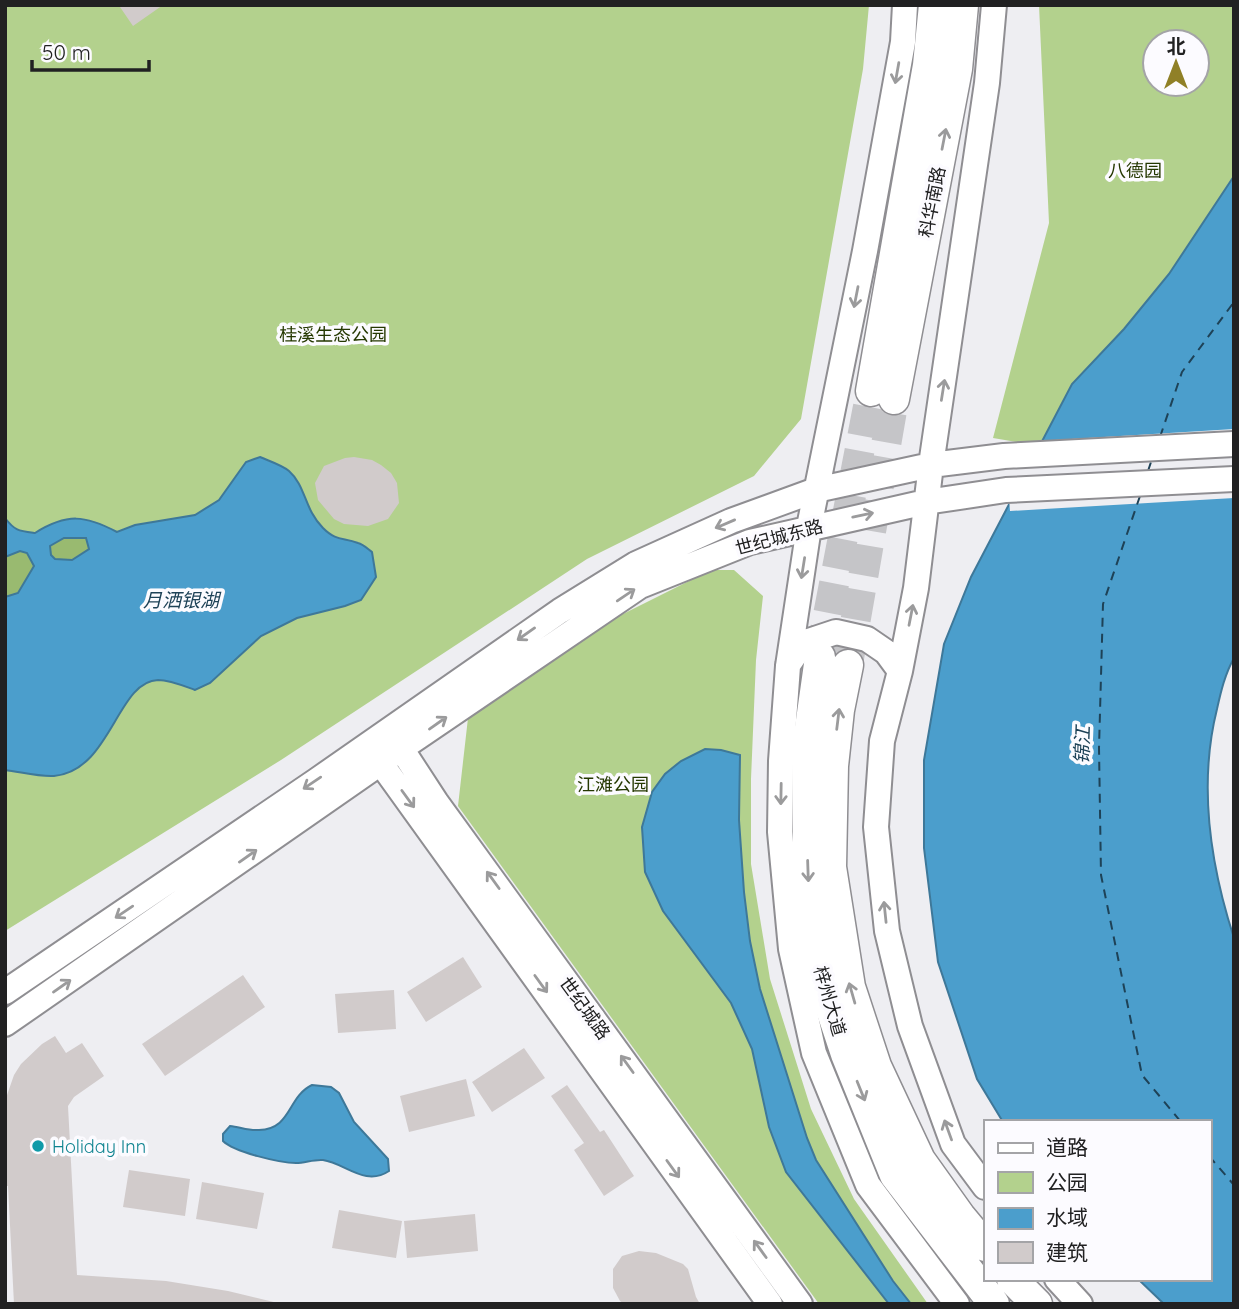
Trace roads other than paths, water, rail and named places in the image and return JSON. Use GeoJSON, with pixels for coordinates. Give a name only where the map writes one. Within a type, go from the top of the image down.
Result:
{"type":"FeatureCollection","features":[{"type":"Feature","properties":{"kind":"highway","name":"科华南路"},"geometry":{"type":"LineString","coordinates":[[934,5],[882,395],[957,69],[963,5]]}},
{"type":"Feature","properties":{"kind":"highway","name":"梓州大道"},"geometry":{"type":"LineString","coordinates":[[984,1245],[920,1160],[876,1066],[850,987],[831,867],[833,766],[839,710],[834,661],[813,700],[807,761],[808,877],[820,976],[846,1054],[895,1175],[994,1304]]}},
{"type":"Feature","properties":{"kind":"highway"},"geometry":{"type":"LineString","coordinates":[[1014,1281],[1037,1304]]}},
{"type":"Feature","properties":{"kind":"main road"},"geometry":{"type":"LineString","coordinates":[[905,5],[903,42],[809,527],[788,666],[781,761],[780,832],[792,949],[814,1053],[868,1185],[957,1304]]}},
{"type":"Feature","properties":{"kind":"main road"},"geometry":{"type":"LineString","coordinates":[[903,42],[920,5]]}},
{"type":"Feature","properties":{"kind":"main road"},"geometry":{"type":"LineString","coordinates":[[984,1186],[953,1144],[910,1026],[887,931],[876,827],[882,741],[900,671],[916,588],[931,465],[987,83],[994,5]]}},
{"type":"Feature","properties":{"kind":"main road","name":"世纪城东路"},"geometry":{"type":"LineString","coordinates":[[375,753],[560,611],[636,564],[731,522],[816,490],[931,465],[1004,456],[1234,444]]}},
{"type":"Feature","properties":{"kind":"main road","name":"世纪城东路"},"geometry":{"type":"LineString","coordinates":[[395,739],[640,586],[750,542],[926,502],[1006,490],[1234,479]]}},
{"type":"Feature","properties":{"kind":"main road"},"geometry":{"type":"LineString","coordinates":[[788,666],[803,643],[836,632],[867,639],[886,652],[900,671]]}},
{"type":"Feature","properties":{"kind":"main road","name":"世纪城路"},"geometry":{"type":"LineString","coordinates":[[395,739],[436,802],[800,1304]]}},
{"type":"Feature","properties":{"kind":"main road"},"geometry":{"type":"LineString","coordinates":[[5,992],[375,753]]}},
{"type":"Feature","properties":{"kind":"main road"},"geometry":{"type":"LineString","coordinates":[[5,1024],[375,753]]}},
{"type":"Feature","properties":{"kind":"main road","name":"世纪城路"},"geometry":{"type":"LineString","coordinates":[[375,753],[770,1304]]}},
{"type":"Feature","properties":{"kind":"main road"},"geometry":{"type":"LineString","coordinates":[[1059,1281],[1080,1304]]}},
{"type":"Feature","properties":{"kind":"water","name":"锦江"},"geometry":{"type":"Polygon","coordinates":[[[1234,176],[1234,658],[1222,689],[1211,738],[1208,795],[1213,853],[1234,938],[1234,1304],[1164,1304],[1140,1281],[1211,1281],[1211,1120],[1002,1120],[977,1079],[938,962],[924,848],[924,760],[944,644],[971,577],[1072,384],[1124,329],[1169,274],[1234,176]]]}},
{"type":"Feature","properties":{"kind":"water","name":"月洒银湖"},"geometry":{"type":"Polygon","coordinates":[[[260,457],[286,469],[295,477],[312,513],[323,528],[332,535],[360,544],[372,552],[376,577],[361,600],[297,618],[261,636],[210,683],[195,690],[163,680],[144,684],[132,695],[89,759],[73,770],[48,776],[5,770],[5,597],[18,593],[34,566],[27,553],[20,551],[5,557],[5,518],[12,526],[25,532],[35,533],[57,522],[76,519],[95,522],[117,532],[135,525],[195,515],[219,500],[246,462],[260,457]],[[64,538],[50,546],[51,555],[55,559],[72,560],[89,549],[86,538],[64,538]]]}},
{"type":"Feature","properties":{"kind":"water"},"geometry":{"type":"Polygon","coordinates":[[[705,749],[740,755],[739,820],[750,941],[760,989],[807,1138],[816,1160],[893,1281],[911,1304],[889,1304],[786,1172],[769,1127],[752,1049],[731,1003],[663,911],[645,872],[642,827],[652,792],[665,774],[681,761],[705,749]]]}},
{"type":"Feature","properties":{"kind":"water"},"geometry":{"type":"Polygon","coordinates":[[[312,1085],[331,1087],[339,1093],[354,1122],[388,1159],[389,1171],[372,1176],[355,1173],[323,1160],[296,1163],[279,1161],[247,1153],[223,1141],[223,1134],[230,1126],[255,1130],[278,1124],[304,1090],[312,1085]]]}},
{"type":"Feature","properties":{"kind":"tunnel"},"geometry":{"type":"LineString","coordinates":[[820,657],[871,391]]}},
{"type":"Feature","properties":{"kind":"tunnel"},"geometry":{"type":"LineString","coordinates":[[848,664],[894,399]]}},
{"type":"Feature","properties":{"kind":"place","name":"Holiday Inn"},"geometry":{"type":"Point","coordinates":[38,1146]}},
{"type":"Feature","properties":{"kind":"park label","name":"八德园"},"geometry":{"type":"Point","coordinates":[1135,170]}},
{"type":"Feature","properties":{"kind":"park label","name":"桂溪生态公园"},"geometry":{"type":"Point","coordinates":[333,334]}},
{"type":"Feature","properties":{"kind":"park label","name":"江滩公园"},"geometry":{"type":"Point","coordinates":[613,784]}}]}
